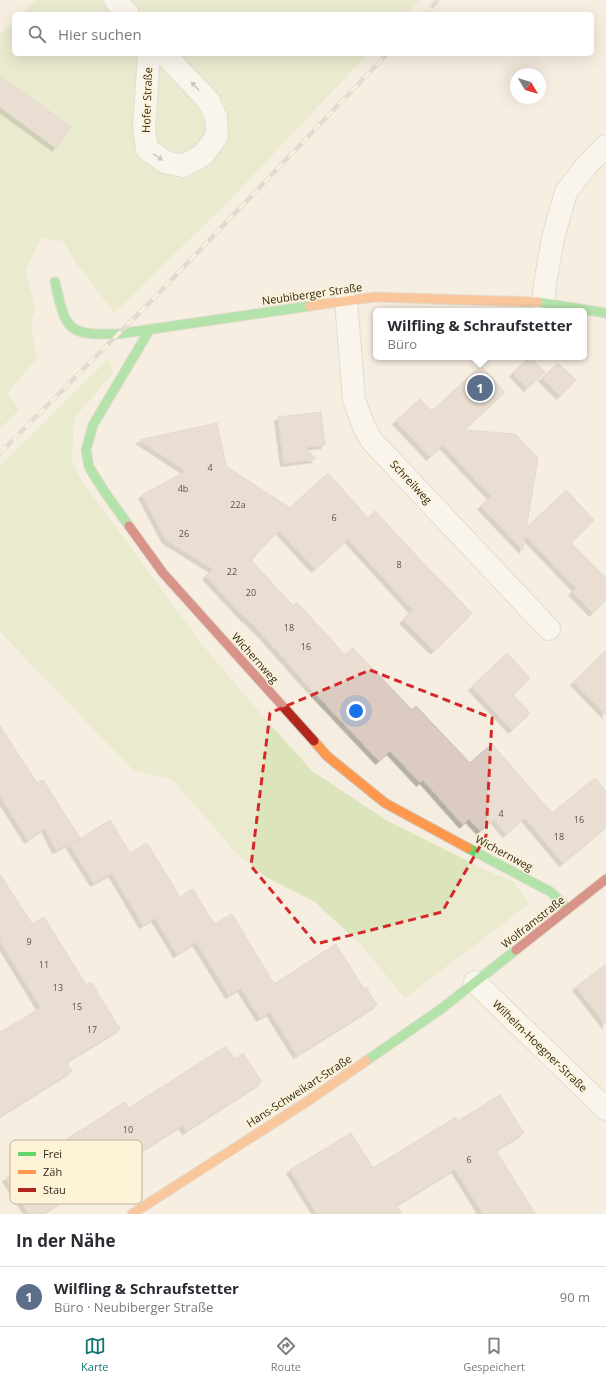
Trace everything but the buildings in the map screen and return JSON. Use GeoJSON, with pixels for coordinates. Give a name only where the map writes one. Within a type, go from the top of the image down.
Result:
{"type":"FeatureCollection","features":[{"type":"Feature","properties":{"kind":"street"},"geometry":{"type":"LineString","coordinates":[[115,0],[126,12]]}},
{"type":"Feature","properties":{"kind":"street","name":"Hofer Straße"},"geometry":{"type":"LineString","coordinates":[[149,56],[144,128],[147,148],[166,162],[183,166],[203,155],[217,136],[216,117],[208,100],[166,56]]}},
{"type":"Feature","properties":{"kind":"street"},"geometry":{"type":"LineString","coordinates":[[543,302],[553,238],[566,192],[587,164],[606,146]]}},
{"type":"Feature","properties":{"kind":"street","name":"Neubiberger Straße"},"geometry":{"type":"LineString","coordinates":[[55,282],[62,313],[72,328],[91,334],[118,334],[375,297],[543,302],[577,308]]}},
{"type":"Feature","properties":{"kind":"street","name":"Schreilweg"},"geometry":{"type":"LineString","coordinates":[[346,301],[354,400],[364,427],[376,445],[549,629]]}},
{"type":"Feature","properties":{"kind":"street","name":"Neubiberger Straße"},"geometry":{"type":"LineString","coordinates":[[587,310],[606,313]]}},
{"type":"Feature","properties":{"kind":"street","name":"Wichernweg"},"geometry":{"type":"LineString","coordinates":[[150,329],[93,425],[86,450],[89,467],[104,491],[163,572],[327,756],[385,803],[551,892],[568,909]]}},
{"type":"Feature","properties":{"kind":"street","name":"Wolframstraße"},"geometry":{"type":"LineString","coordinates":[[475,982],[606,879]]}},
{"type":"Feature","properties":{"kind":"street","name":"Wilhelm-Hoegner-Straße"},"geometry":{"type":"LineString","coordinates":[[475,982],[606,1109]]}},
{"type":"Feature","properties":{"kind":"street","name":"Hans-Schweikart-Straße"},"geometry":{"type":"LineString","coordinates":[[136,1213],[337,1082],[441,1009],[475,982]]}},
{"type":"Feature","properties":{"kind":"highlighted area"},"geometry":{"type":"Polygon","coordinates":[[[370,670],[492,718],[486,836],[442,912],[316,944],[251,866],[270,713],[370,670]]]}},
{"type":"Feature","properties":{"kind":"green space"},"geometry":{"type":"Polygon","coordinates":[[[36,0],[419,0],[408,12],[23,12],[36,0]]]}},
{"type":"Feature","properties":{"kind":"green space"},"geometry":{"type":"Polygon","coordinates":[[[12,23],[12,56],[366,56],[224,206],[114,313],[77,264],[63,241],[41,238],[25,271],[36,309],[31,324],[37,358],[8,393],[19,410],[0,429],[0,34],[12,23]]]}},
{"type":"Feature","properties":{"kind":"green space"},"geometry":{"type":"Polygon","coordinates":[[[109,358],[113,373],[74,418],[72,460],[79,477],[200,642],[253,705],[312,771],[386,820],[490,872],[514,882],[529,904],[405,998],[360,944],[315,902],[266,877],[235,852],[171,779],[134,771],[0,632],[0,466],[109,358]]]}},
{"type":"Feature","properties":{"kind":"railway"},"geometry":{"type":"LineString","coordinates":[[427,12],[438,0]]}},
{"type":"Feature","properties":{"kind":"railway"},"geometry":{"type":"LineString","coordinates":[[0,453],[156,296],[385,56]]}},
{"type":"Feature","properties":{"kind":"traffic: fast"},"geometry":{"type":"LineString","coordinates":[[55,282],[62,311],[66,320],[72,327],[79,331],[88,333],[118,334],[310,306]]}},
{"type":"Feature","properties":{"kind":"traffic: fast"},"geometry":{"type":"LineString","coordinates":[[538,302],[575,308]]}},
{"type":"Feature","properties":{"kind":"traffic: fast"},"geometry":{"type":"LineString","coordinates":[[587,310],[606,313]]}},
{"type":"Feature","properties":{"kind":"traffic: fast"},"geometry":{"type":"LineString","coordinates":[[129,526],[89,467],[86,450],[93,425],[150,329]]}},
{"type":"Feature","properties":{"kind":"traffic: fast"},"geometry":{"type":"LineString","coordinates":[[468,848],[551,892],[568,909]]}},
{"type":"Feature","properties":{"kind":"traffic: fast"},"geometry":{"type":"LineString","coordinates":[[366,1061],[441,1009],[516,950]]}},
{"type":"Feature","properties":{"kind":"traffic: slow"},"geometry":{"type":"LineString","coordinates":[[310,306],[375,297],[538,302]]}},
{"type":"Feature","properties":{"kind":"traffic: slow"},"geometry":{"type":"LineString","coordinates":[[314,741],[327,756],[385,803],[468,848]]}},
{"type":"Feature","properties":{"kind":"traffic: slow"},"geometry":{"type":"LineString","coordinates":[[132,1214],[311,1099],[366,1061]]}},
{"type":"Feature","properties":{"kind":"traffic: jam"},"geometry":{"type":"LineString","coordinates":[[129,526],[163,573],[314,741]]}},
{"type":"Feature","properties":{"kind":"traffic: jam"},"geometry":{"type":"LineString","coordinates":[[516,950],[606,879]]}},
{"type":"Feature","properties":{"kind":"place","name":"Wilfling & Schraufstetter"},"geometry":{"type":"Point","coordinates":[480,388]}}]}
